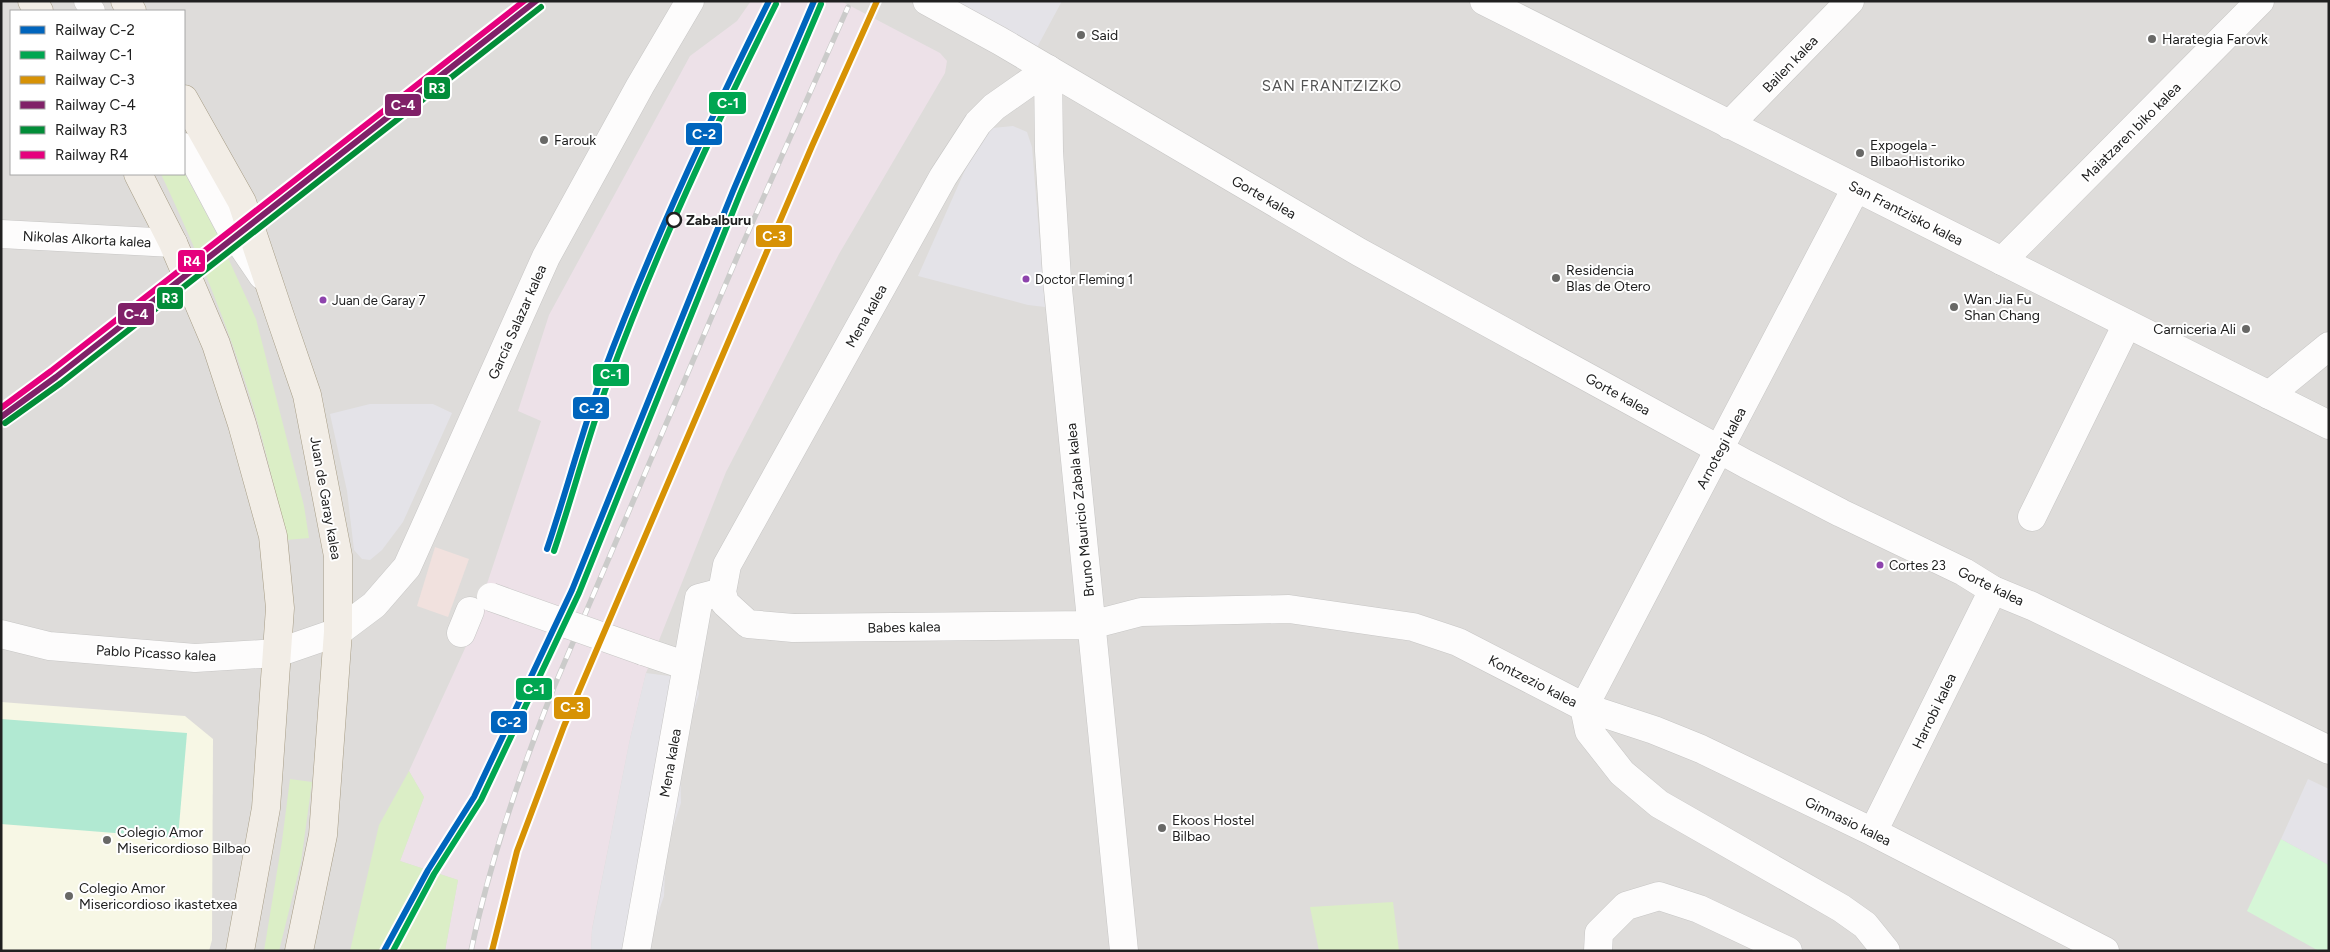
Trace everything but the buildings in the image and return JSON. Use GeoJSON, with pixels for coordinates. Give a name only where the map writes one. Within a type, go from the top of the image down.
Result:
{"type":"FeatureCollection","features":[{"type":"Feature","properties":{"kind":"main road","name":"Juan de Garay kalea"},"geometry":{"type":"LineString","coordinates":[[185,101],[242,202],[307,395],[338,556],[338,632],[323,835],[299,951]]}},
{"type":"Feature","properties":{"kind":"main road"},"geometry":{"type":"LineString","coordinates":[[139,175],[173,243],[216,344],[242,424],[273,536],[280,608],[266,808],[240,951]]}},
{"type":"Feature","properties":{"kind":"street","name":"García Salazar kalea"},"geometry":{"type":"LineString","coordinates":[[338,632],[374,605],[407,567],[546,257],[640,86],[690,1]]}},
{"type":"Feature","properties":{"kind":"street","name":"Gorte kalea"},"geometry":{"type":"LineString","coordinates":[[926,1],[1048,69],[1359,252],[1720,449],[1824,504],[1964,572],[1994,590],[2032,606],[2329,750]]}},
{"type":"Feature","properties":{"kind":"street","name":"San Frantzisko kalea"},"geometry":{"type":"LineString","coordinates":[[1484,1],[2329,425]]}},
{"type":"Feature","properties":{"kind":"street","name":"Bailen kalea"},"geometry":{"type":"LineString","coordinates":[[1729,125],[1850,1]]}},
{"type":"Feature","properties":{"kind":"street","name":"Maiatzaren biko kalea"},"geometry":{"type":"LineString","coordinates":[[2002,262],[2260,1]]}},
{"type":"Feature","properties":{"kind":"street","name":"Mena kalea"},"geometry":{"type":"LineString","coordinates":[[636,951],[700,598],[724,598],[727,565],[943,177],[978,123],[994,107],[1048,69]]}},
{"type":"Feature","properties":{"kind":"street","name":"Bruno Mauricio Zabala kalea"},"geometry":{"type":"LineString","coordinates":[[1048,69],[1049,151],[1058,279],[1124,951]]}},
{"type":"Feature","properties":{"kind":"street","name":"Arnotegi kalea"},"geometry":{"type":"LineString","coordinates":[[1584,707],[1856,188]]}},
{"type":"Feature","properties":{"kind":"street","name":"Nikolas Alkorta kalea"},"geometry":{"type":"LineString","coordinates":[[1,234],[173,243]]}},
{"type":"Feature","properties":{"kind":"street"},"geometry":{"type":"LineString","coordinates":[[2032,518],[2127,324]]}},
{"type":"Feature","properties":{"kind":"street"},"geometry":{"type":"LineString","coordinates":[[2269,395],[2329,346]]}},
{"type":"Feature","properties":{"kind":"street","name":"Harrobi kalea"},"geometry":{"type":"LineString","coordinates":[[1873,832],[1994,590]]}},
{"type":"Feature","properties":{"kind":"street","name":"Babes kalea"},"geometry":{"type":"LineString","coordinates":[[724,598],[748,624],[793,628],[1091,625]]}},
{"type":"Feature","properties":{"kind":"street"},"geometry":{"type":"LineString","coordinates":[[475,608],[643,651],[687,666]]}},
{"type":"Feature","properties":{"kind":"street","name":"Kontzezio kalea"},"geometry":{"type":"LineString","coordinates":[[1091,625],[1141,612],[1289,609],[1413,627],[1458,642],[1584,707],[1589,731],[1622,773],[1659,804],[1841,908],[1865,925],[1886,951]]}},
{"type":"Feature","properties":{"kind":"street","name":"Pablo Picasso kalea"},"geometry":{"type":"LineString","coordinates":[[1,634],[49,646],[196,658],[277,653],[338,632]]}},
{"type":"Feature","properties":{"kind":"street","name":"Gimnasio kalea"},"geometry":{"type":"LineString","coordinates":[[1584,707],[1654,730],[1701,749],[1873,832],[2105,951]]}},
{"type":"Feature","properties":{"kind":"street"},"geometry":{"type":"LineString","coordinates":[[1598,951],[1600,933],[1626,906],[1659,896],[1699,909],[1788,951]]}},
{"type":"Feature","properties":{"kind":"lane"},"geometry":{"type":"LineString","coordinates":[[185,147],[229,230],[272,293]]}},
{"type":"Feature","properties":{"kind":"shaded area"},"geometry":{"type":"Polygon","coordinates":[[[1,1],[2329,1],[2329,951],[1,951],[1,1]]]}},
{"type":"Feature","properties":{"kind":"shaded area"},"geometry":{"type":"Polygon","coordinates":[[[751,1],[841,1],[940,53],[947,61],[945,73],[839,254],[726,472],[646,673],[630,739],[592,929],[591,951],[445,951],[458,880],[400,861],[424,797],[409,771],[467,644],[541,421],[518,411],[549,315],[690,56],[737,21],[751,1]]]}},
{"type":"Feature","properties":{"kind":"shaded area"},"geometry":{"type":"Polygon","coordinates":[[[940,1],[1062,1],[1034,53],[940,1]]]}},
{"type":"Feature","properties":{"kind":"shaded area"},"geometry":{"type":"Polygon","coordinates":[[[1013,126],[1027,132],[1032,147],[1045,307],[1028,305],[918,276],[977,143],[993,128],[1013,126]]]}},
{"type":"Feature","properties":{"kind":"shaded area"},"geometry":{"type":"Polygon","coordinates":[[[370,404],[433,404],[452,413],[403,522],[382,550],[370,560],[362,559],[354,550],[347,491],[330,414],[370,404]]]}},
{"type":"Feature","properties":{"kind":"shaded area"},"geometry":{"type":"Polygon","coordinates":[[[435,547],[469,559],[448,617],[417,606],[435,547]]]}},
{"type":"Feature","properties":{"kind":"shaded area"},"geometry":{"type":"Polygon","coordinates":[[[646,673],[685,678],[696,673],[699,694],[680,753],[681,803],[666,848],[664,896],[649,939],[649,951],[591,951],[592,930],[630,739],[646,673]]]}},
{"type":"Feature","properties":{"kind":"shaded area","name":"Colegio Amor Misericordioso Bilbao"},"geometry":{"type":"Polygon","coordinates":[[[1,702],[185,716],[213,739],[212,940],[209,951],[1,951],[1,702]]]}},
{"type":"Feature","properties":{"kind":"shaded area"},"geometry":{"type":"Polygon","coordinates":[[[2308,779],[2329,789],[2329,865],[2281,839],[2308,779]]]}},
{"type":"Feature","properties":{"kind":"green space"},"geometry":{"type":"Polygon","coordinates":[[[185,174],[217,234],[256,319],[304,506],[309,538],[286,540],[262,438],[250,398],[226,326],[161,175],[185,174]]]}},
{"type":"Feature","properties":{"kind":"green space"},"geometry":{"type":"Polygon","coordinates":[[[1,719],[187,733],[178,838],[1,824],[1,719]]]}},
{"type":"Feature","properties":{"kind":"green space"},"geometry":{"type":"Polygon","coordinates":[[[409,771],[424,797],[400,861],[458,880],[445,951],[350,951],[379,825],[409,771]]]}},
{"type":"Feature","properties":{"kind":"green space"},"geometry":{"type":"Polygon","coordinates":[[[290,779],[312,782],[301,862],[279,951],[264,951],[282,841],[290,779]]]}},
{"type":"Feature","properties":{"kind":"green space"},"geometry":{"type":"Polygon","coordinates":[[[2281,839],[2329,865],[2329,951],[2319,951],[2247,911],[2281,839]]]}},
{"type":"Feature","properties":{"kind":"green space"},"geometry":{"type":"Polygon","coordinates":[[[1393,902],[1399,951],[1319,951],[1310,907],[1393,902]]]}},
{"type":"Feature","properties":{"kind":"railway"},"geometry":{"type":"LineString","coordinates":[[471,951],[487,883],[507,817],[554,687],[741,248],[848,7]]}},
{"type":"Feature","properties":{"kind":"rail line","name":"R4"},"geometry":{"type":"LineString","coordinates":[[1,408],[51,371],[524,1]]}},
{"type":"Feature","properties":{"kind":"rail line","name":"C-4"},"geometry":{"type":"LineString","coordinates":[[1,417],[56,377],[536,1]]}},
{"type":"Feature","properties":{"kind":"rail line","name":"C-2"},"geometry":{"type":"LineString","coordinates":[[547,549],[594,400],[619,331],[701,141],[769,1]]}},
{"type":"Feature","properties":{"kind":"rail line","name":"C-2"},"geometry":{"type":"LineString","coordinates":[[384,951],[428,870],[474,797],[572,590],[733,191],[814,1]]}},
{"type":"Feature","properties":{"kind":"rail line","name":"C-3"},"geometry":{"type":"LineString","coordinates":[[492,951],[517,851],[564,726],[812,146],[877,1]]}},
{"type":"Feature","properties":{"kind":"rail line","name":"C-1"},"geometry":{"type":"LineString","coordinates":[[554,551],[601,403],[626,334],[708,144],[776,4]]}},
{"type":"Feature","properties":{"kind":"rail line","name":"C-1"},"geometry":{"type":"LineString","coordinates":[[393,951],[434,874],[481,800],[579,593],[740,194],[821,4]]}},
{"type":"Feature","properties":{"kind":"rail line","name":"R3"},"geometry":{"type":"LineString","coordinates":[[5,423],[61,383],[541,7]]}},
{"type":"Feature","properties":{"kind":"place","name":"Said"},"geometry":{"type":"Point","coordinates":[1081,35]}},
{"type":"Feature","properties":{"kind":"place","name":"Harategia Farovk"},"geometry":{"type":"Point","coordinates":[2152,39]}},
{"type":"Feature","properties":{"kind":"place","name":"Farouk"},"geometry":{"type":"Point","coordinates":[544,140]}},
{"type":"Feature","properties":{"kind":"place","name":"Expogela - BilbaoHistoriko"},"geometry":{"type":"Point","coordinates":[1860,153]}},
{"type":"Feature","properties":{"kind":"place","name":"Zabalburu"},"geometry":{"type":"Point","coordinates":[674,220]}},
{"type":"Feature","properties":{"kind":"place","name":"Residencia Blas de Otero"},"geometry":{"type":"Point","coordinates":[1556,278]}},
{"type":"Feature","properties":{"kind":"place","name":"Doctor Fleming 1"},"geometry":{"type":"Point","coordinates":[1026,279]}},
{"type":"Feature","properties":{"kind":"place","name":"Juan de Garay 7"},"geometry":{"type":"Point","coordinates":[323,300]}},
{"type":"Feature","properties":{"kind":"place","name":"Wan Jia Fu Shan Chang"},"geometry":{"type":"Point","coordinates":[1954,307]}},
{"type":"Feature","properties":{"kind":"place","name":"Carniceria Ali"},"geometry":{"type":"Point","coordinates":[2246,329]}},
{"type":"Feature","properties":{"kind":"place","name":"Cortes 23"},"geometry":{"type":"Point","coordinates":[1880,565]}},
{"type":"Feature","properties":{"kind":"place","name":"Ekoos Hostel Bilbao"},"geometry":{"type":"Point","coordinates":[1162,828]}},
{"type":"Feature","properties":{"kind":"place","name":"Colegio Amor Misericordioso Bilbao"},"geometry":{"type":"Point","coordinates":[107,840]}},
{"type":"Feature","properties":{"kind":"place","name":"Colegio Amor Misericordioso ikastetxea"},"geometry":{"type":"Point","coordinates":[69,896]}},
{"type":"Feature","properties":{"kind":"district","name":"SAN FRANTZIZKO"},"geometry":{"type":"Point","coordinates":[1332,86]}}]}
